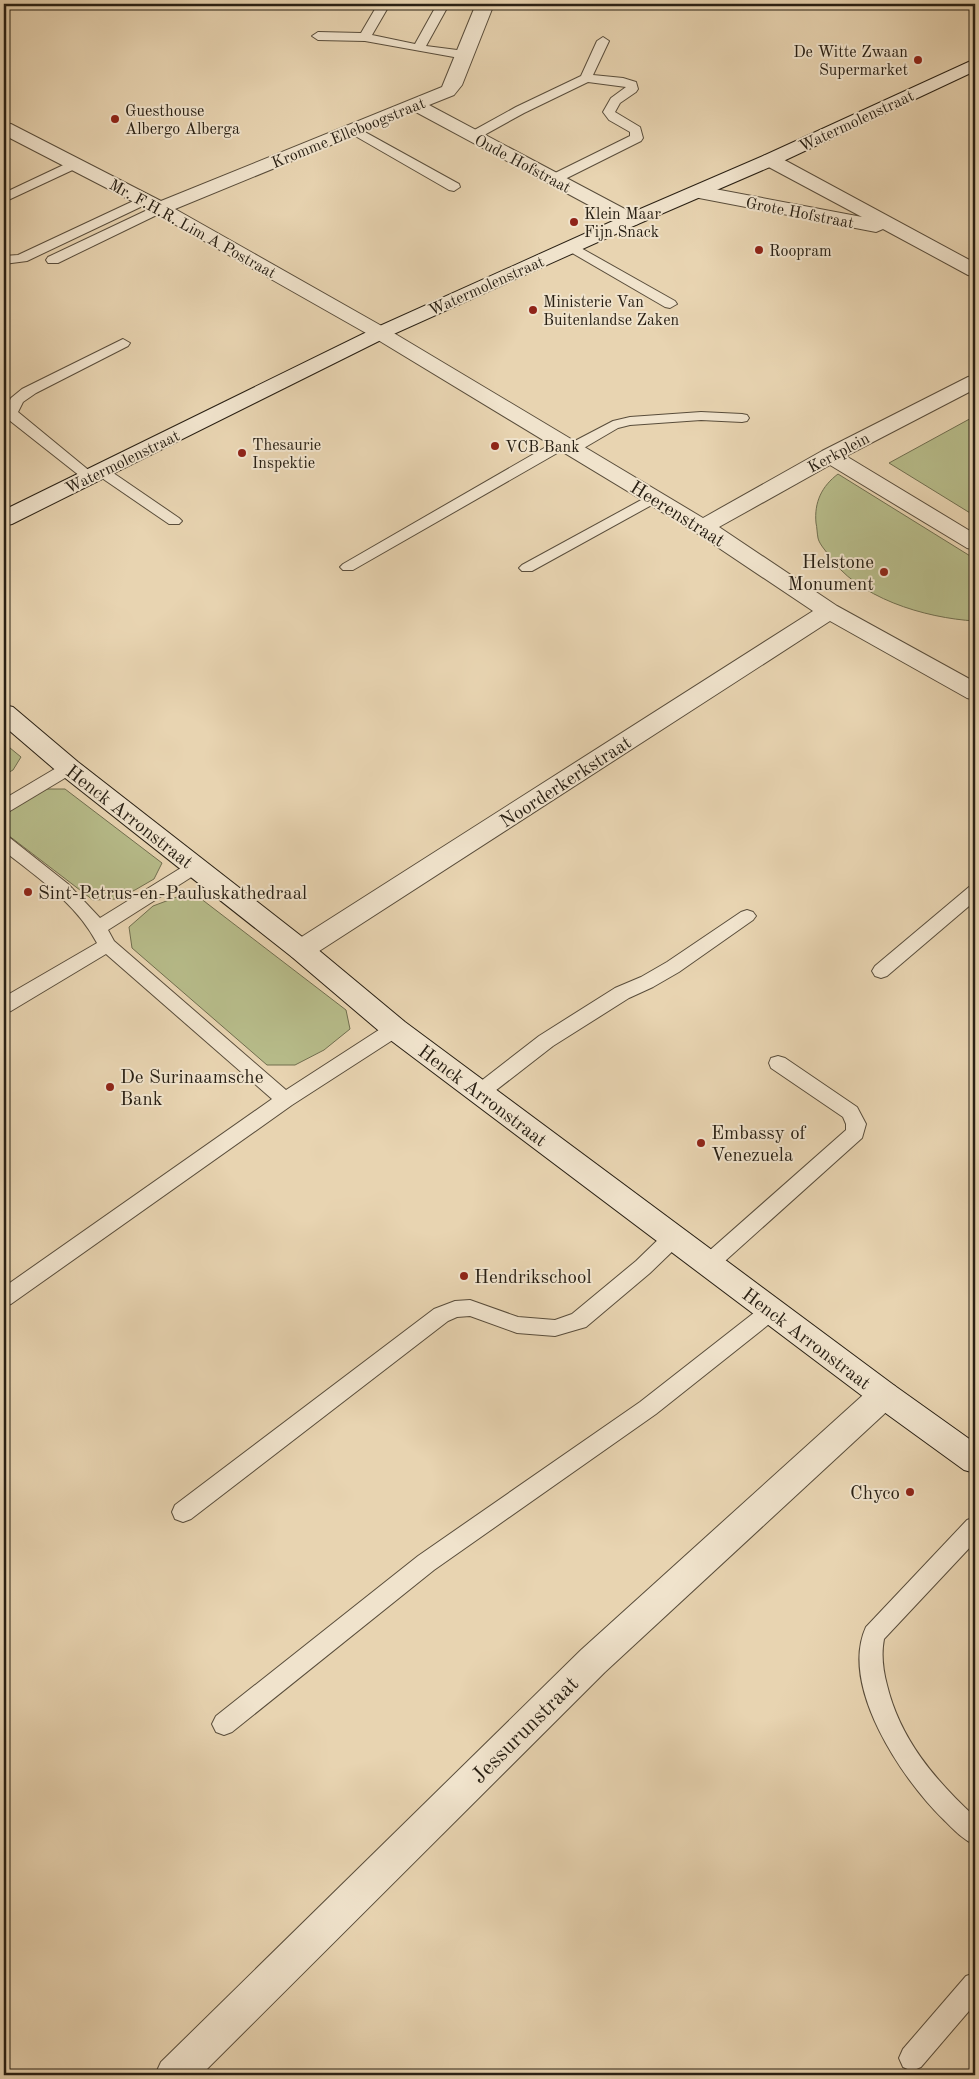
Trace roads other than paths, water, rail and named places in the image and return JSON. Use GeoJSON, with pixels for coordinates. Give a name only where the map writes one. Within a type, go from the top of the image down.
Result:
{"type":"FeatureCollection","features":[{"type":"Feature","properties":{"kind":"street","name":"Kromme Elleboogstraat"},"geometry":{"type":"LineString","coordinates":[[152,204],[354,130],[451,88],[485,4]]}},
{"type":"Feature","properties":{"kind":"street","name":"Watermolenstraat"},"geometry":{"type":"LineString","coordinates":[[4,519],[380,333],[572,246],[770,160],[975,64]]}},
{"type":"Feature","properties":{"kind":"street","name":"Oude Hofstraat"},"geometry":{"type":"LineString","coordinates":[[415,105],[631,220]]}},
{"type":"Feature","properties":{"kind":"street","name":"Mr. F.H.R. Lim A Postraat"},"geometry":{"type":"LineString","coordinates":[[4,128],[152,204],[380,333]]}},
{"type":"Feature","properties":{"kind":"street","name":"Grote Hofstraat"},"geometry":{"type":"LineString","coordinates":[[770,160],[975,271]]}},
{"type":"Feature","properties":{"kind":"street","name":"Grote Hofstraat"},"geometry":{"type":"LineString","coordinates":[[699,192],[902,231]]}},
{"type":"Feature","properties":{"kind":"street","name":"Heerenstraat"},"geometry":{"type":"LineString","coordinates":[[380,333],[703,527],[829,611],[974,689]]}},
{"type":"Feature","properties":{"kind":"street","name":"Kerkplein"},"geometry":{"type":"LineString","coordinates":[[703,527],[830,456],[975,381]]}},
{"type":"Feature","properties":{"kind":"street"},"geometry":{"type":"LineString","coordinates":[[830,456],[975,543]]}},
{"type":"Feature","properties":{"kind":"street","name":"Noorderkerkstraat"},"geometry":{"type":"LineString","coordinates":[[301,950],[829,611]]}},
{"type":"Feature","properties":{"kind":"street","name":"Henck Arronstraat"},"geometry":{"type":"LineString","coordinates":[[4,713],[69,768],[301,950],[395,1030],[884,1395],[975,1460]]}},
{"type":"Feature","properties":{"kind":"street","name":"Jessurunstraat"},"geometry":{"type":"LineString","coordinates":[[179,2074],[593,1661],[884,1395]]}},
{"type":"Feature","properties":{"kind":"lane"},"geometry":{"type":"LineString","coordinates":[[365,37],[384,4]]}},
{"type":"Feature","properties":{"kind":"lane"},"geometry":{"type":"LineString","coordinates":[[419,48],[441,8],[440,4]]}},
{"type":"Feature","properties":{"kind":"lane"},"geometry":{"type":"LineString","coordinates":[[318,36],[365,37],[465,55]]}},
{"type":"Feature","properties":{"kind":"lane"},"geometry":{"type":"LineString","coordinates":[[586,78],[603,42]]}},
{"type":"Feature","properties":{"kind":"lane"},"geometry":{"type":"LineString","coordinates":[[473,136],[520,110],[586,78],[623,82],[632,85],[632,89],[615,101],[609,112],[613,118],[636,130],[637,138],[554,180]]}},
{"type":"Feature","properties":{"kind":"lane"},"geometry":{"type":"LineString","coordinates":[[354,130],[454,187]]}},
{"type":"Feature","properties":{"kind":"lane"},"geometry":{"type":"LineString","coordinates":[[4,198],[74,164]]}},
{"type":"Feature","properties":{"kind":"lane"},"geometry":{"type":"LineString","coordinates":[[4,260],[22,258],[152,204]]}},
{"type":"Feature","properties":{"kind":"lane"},"geometry":{"type":"LineString","coordinates":[[53,260],[152,204]]}},
{"type":"Feature","properties":{"kind":"lane"},"geometry":{"type":"LineString","coordinates":[[572,246],[670,304]]}},
{"type":"Feature","properties":{"kind":"lane"},"geometry":{"type":"LineString","coordinates":[[123,342],[19,397],[13,404],[11,412],[14,417],[95,474],[174,521]]}},
{"type":"Feature","properties":{"kind":"lane"},"geometry":{"type":"LineString","coordinates":[[348,566],[567,446],[613,425],[630,421],[702,416],[742,418]]}},
{"type":"Feature","properties":{"kind":"lane"},"geometry":{"type":"LineString","coordinates":[[527,568],[654,498]]}},
{"type":"Feature","properties":{"kind":"lane"},"geometry":{"type":"LineString","coordinates":[[4,807],[69,768]]}},
{"type":"Feature","properties":{"kind":"lane"},"geometry":{"type":"LineString","coordinates":[[4,842],[72,897],[99,927],[107,946],[285,1100]]}},
{"type":"Feature","properties":{"kind":"lane"},"geometry":{"type":"LineString","coordinates":[[99,927],[195,867]]}},
{"type":"Feature","properties":{"kind":"lane"},"geometry":{"type":"LineString","coordinates":[[881,970],[975,891]]}},
{"type":"Feature","properties":{"kind":"lane"},"geometry":{"type":"LineString","coordinates":[[479,1093],[546,1041],[622,993],[647,982],[673,967],[747,916]]}},
{"type":"Feature","properties":{"kind":"lane"},"geometry":{"type":"LineString","coordinates":[[4,1006],[107,946]]}},
{"type":"Feature","properties":{"kind":"lane"},"geometry":{"type":"LineString","coordinates":[[4,1298],[285,1100],[395,1030]]}},
{"type":"Feature","properties":{"kind":"lane"},"geometry":{"type":"LineString","coordinates":[[708,1264],[855,1133],[856,1124],[850,1112],[778,1063]]}},
{"type":"Feature","properties":{"kind":"lane"},"geometry":{"type":"LineString","coordinates":[[183,1512],[441,1315],[455,1309],[470,1308],[517,1325],[555,1328],[579,1321],[643,1267],[673,1238]]}},
{"type":"Feature","properties":{"kind":"lane"},"geometry":{"type":"LineString","coordinates":[[224,1724],[426,1564],[648,1408],[771,1310]]}},
{"type":"Feature","properties":{"kind":"lane"},"geometry":{"type":"LineString","coordinates":[[975,1527],[874,1634],[870,1648],[873,1675],[882,1712],[898,1746],[922,1782],[975,1834]]}},
{"type":"Feature","properties":{"kind":"lane"},"geometry":{"type":"LineString","coordinates":[[912,2058],[975,1985]]}},
{"type":"Feature","properties":{"kind":"place","name":"De Witte Zwaan Supermarket"},"geometry":{"type":"Point","coordinates":[918,60]}},
{"type":"Feature","properties":{"kind":"place","name":"Guesthouse Albergo Alberga"},"geometry":{"type":"Point","coordinates":[115,119]}},
{"type":"Feature","properties":{"kind":"place","name":"Klein Maar Fijn Snack"},"geometry":{"type":"Point","coordinates":[574,222]}},
{"type":"Feature","properties":{"kind":"place","name":"Roopram"},"geometry":{"type":"Point","coordinates":[759,250]}},
{"type":"Feature","properties":{"kind":"place","name":"Ministerie Van Buitenlandse Zaken"},"geometry":{"type":"Point","coordinates":[533,310]}},
{"type":"Feature","properties":{"kind":"place","name":"VCB Bank"},"geometry":{"type":"Point","coordinates":[495,446]}},
{"type":"Feature","properties":{"kind":"place","name":"Thesaurie Inspektie"},"geometry":{"type":"Point","coordinates":[242,453]}},
{"type":"Feature","properties":{"kind":"place","name":"Helstone Monument"},"geometry":{"type":"Point","coordinates":[884,572]}},
{"type":"Feature","properties":{"kind":"place","name":"Sint-Petrus-en-Pauluskathedraal"},"geometry":{"type":"Point","coordinates":[28,892]}},
{"type":"Feature","properties":{"kind":"place","name":"De Surinaamsche Bank"},"geometry":{"type":"Point","coordinates":[110,1087]}},
{"type":"Feature","properties":{"kind":"place","name":"Embassy of Venezuela"},"geometry":{"type":"Point","coordinates":[701,1143]}},
{"type":"Feature","properties":{"kind":"place","name":"Hendrikschool"},"geometry":{"type":"Point","coordinates":[464,1276]}},
{"type":"Feature","properties":{"kind":"place","name":"Chyco"},"geometry":{"type":"Point","coordinates":[910,1492]}}]}
